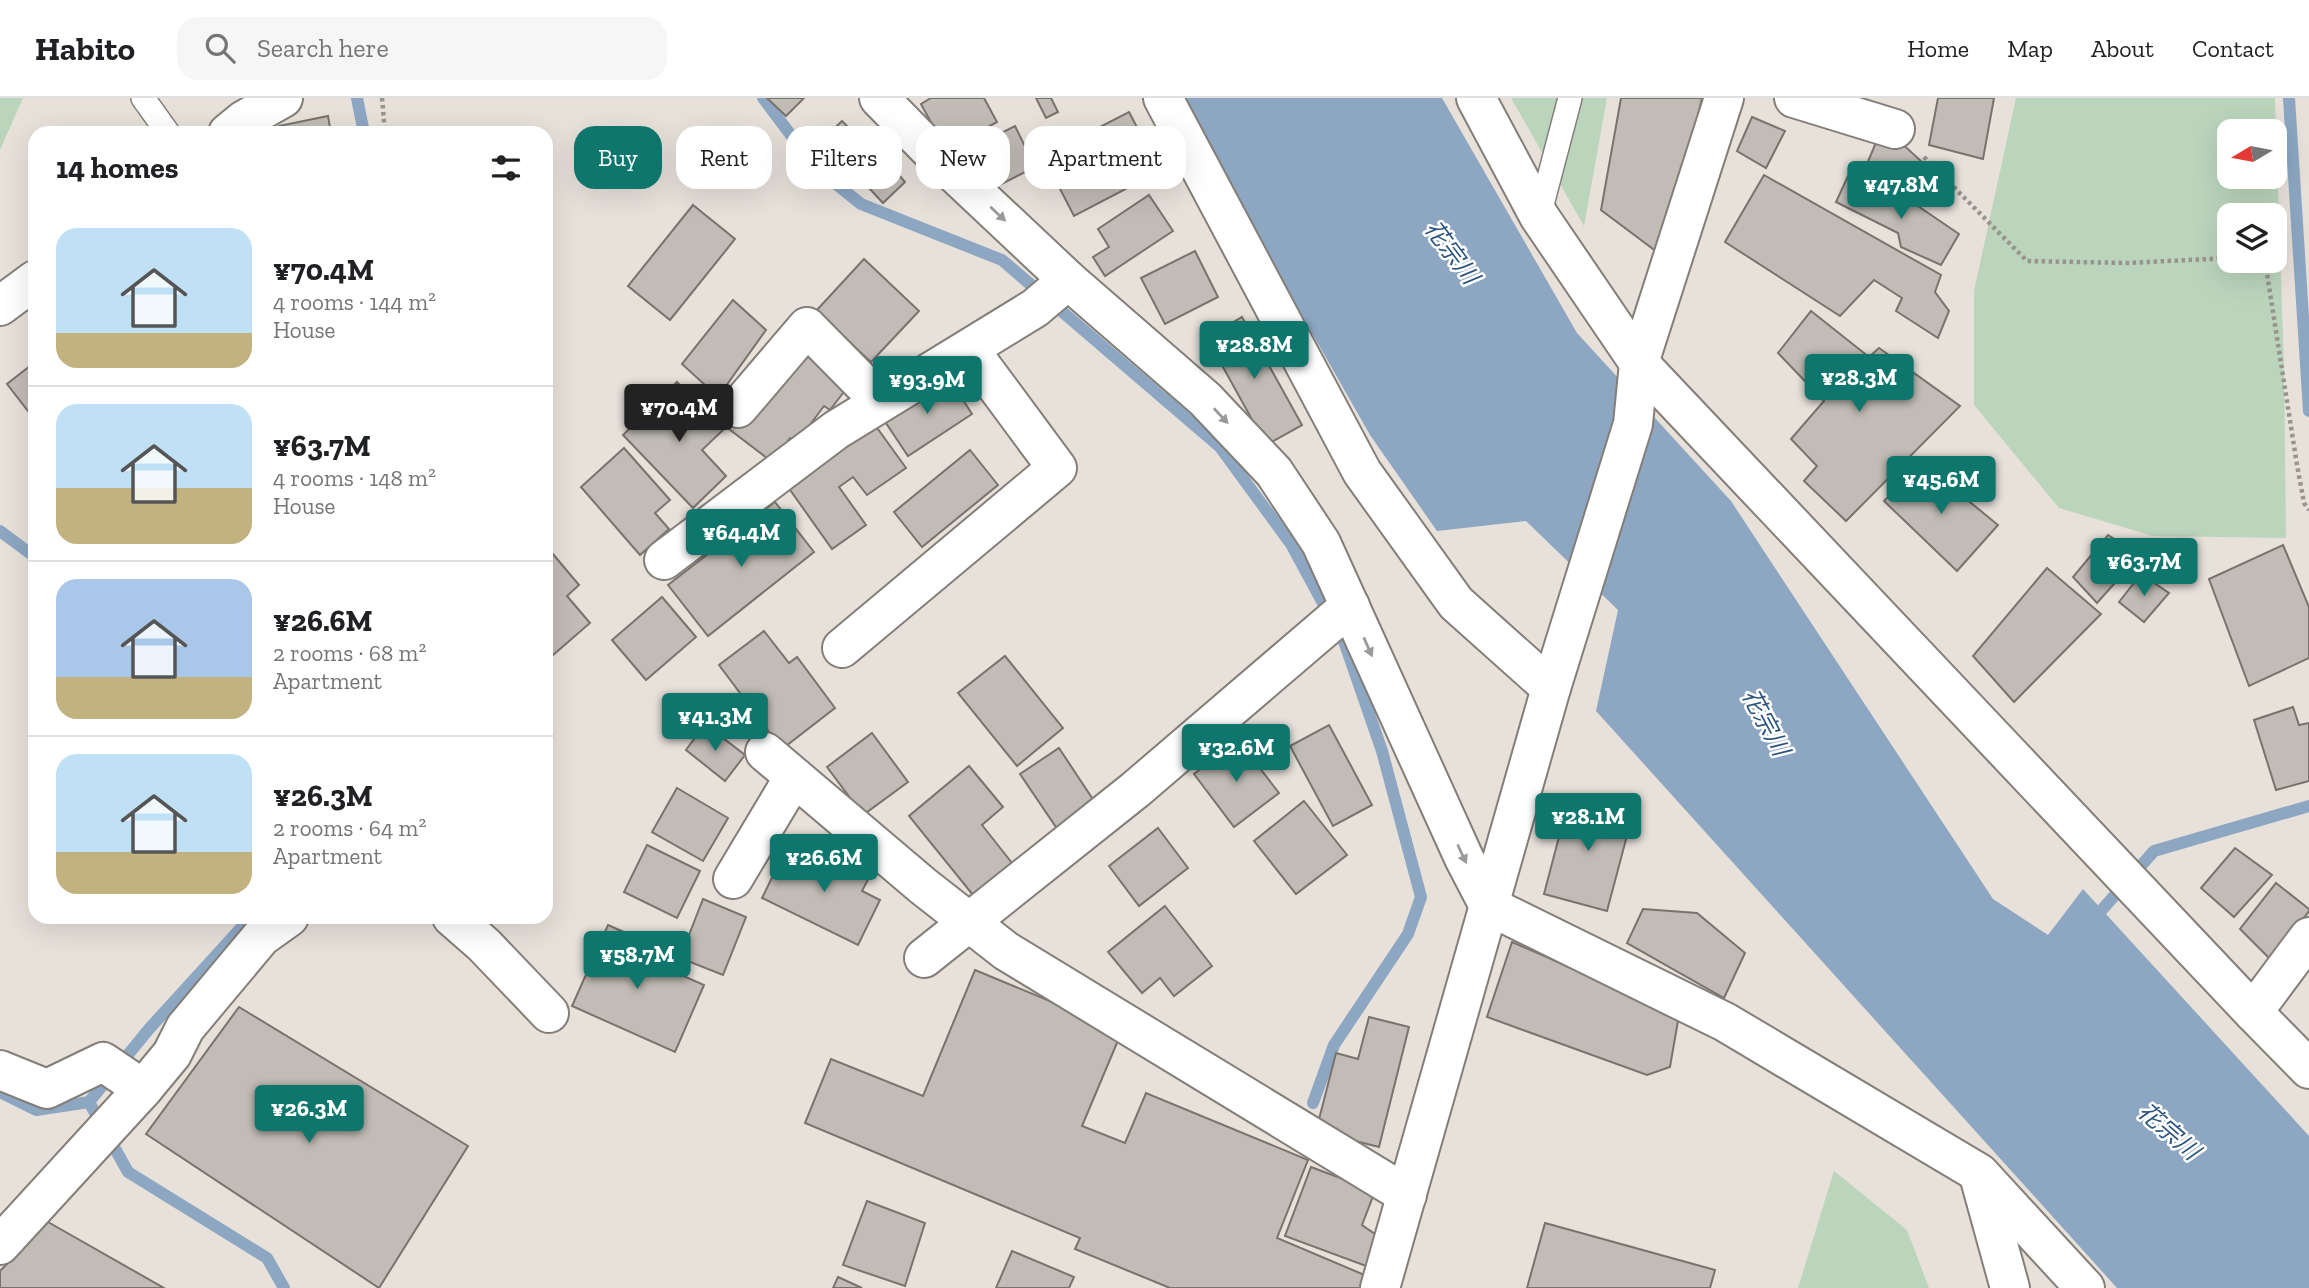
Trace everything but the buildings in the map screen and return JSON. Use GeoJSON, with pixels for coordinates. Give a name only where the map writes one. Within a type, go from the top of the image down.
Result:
{"type":"FeatureCollection","features":[{"type":"Feature","properties":{"kind":"street"},"geometry":{"type":"LineString","coordinates":[[237,126],[284,98]]}},
{"type":"Feature","properties":{"kind":"street"},"geometry":{"type":"LineString","coordinates":[[878,98],[1069,281],[1205,399],[1274,472],[1321,543],[1464,858],[1489,906],[1725,1022],[1979,1173],[2085,1288]]}},
{"type":"Feature","properties":{"kind":"street"},"geometry":{"type":"LineString","coordinates":[[1163,98],[1362,472],[1456,603],[1551,688]]}},
{"type":"Feature","properties":{"kind":"street"},"geometry":{"type":"LineString","coordinates":[[1476,98],[1539,216],[1639,363],[2308,1071]]}},
{"type":"Feature","properties":{"kind":"street"},"geometry":{"type":"LineString","coordinates":[[1380,1288],[1551,688],[1633,424],[1639,363],[1724,98]]}},
{"type":"Feature","properties":{"kind":"street"},"geometry":{"type":"LineString","coordinates":[[1794,98],[1895,129]]}},
{"type":"Feature","properties":{"kind":"street"},"geometry":{"type":"LineString","coordinates":[[664,560],[836,430],[1035,308],[1069,281]]}},
{"type":"Feature","properties":{"kind":"street"},"geometry":{"type":"LineString","coordinates":[[0,306],[28,285]]}},
{"type":"Feature","properties":{"kind":"street"},"geometry":{"type":"LineString","coordinates":[[738,408],[807,327],[881,402]]}},
{"type":"Feature","properties":{"kind":"street"},"geometry":{"type":"LineString","coordinates":[[842,648],[1057,468],[969,349]]}},
{"type":"Feature","properties":{"kind":"street"},"geometry":{"type":"LineString","coordinates":[[924,958],[1135,790],[1350,606]]}},
{"type":"Feature","properties":{"kind":"street"},"geometry":{"type":"LineString","coordinates":[[765,752],[1006,951],[1407,1195]]}},
{"type":"Feature","properties":{"kind":"street"},"geometry":{"type":"LineString","coordinates":[[733,879],[793,776]]}},
{"type":"Feature","properties":{"kind":"street"},"geometry":{"type":"LineString","coordinates":[[0,1245],[143,1090],[172,1054],[185,1028],[261,937],[279,924]]}},
{"type":"Feature","properties":{"kind":"street"},"geometry":{"type":"LineString","coordinates":[[460,924],[484,945],[549,1013]]}},
{"type":"Feature","properties":{"kind":"street"},"geometry":{"type":"LineString","coordinates":[[2253,1012],[2309,937]]}},
{"type":"Feature","properties":{"kind":"street"},"geometry":{"type":"LineString","coordinates":[[0,1070],[47,1089],[103,1062],[143,1090]]}},
{"type":"Feature","properties":{"kind":"street"},"geometry":{"type":"LineString","coordinates":[[1979,1173],[2010,1288]]}},
{"type":"Feature","properties":{"kind":"lane"},"geometry":{"type":"LineString","coordinates":[[143,98],[163,126]]}},
{"type":"Feature","properties":{"kind":"lane"},"geometry":{"type":"LineString","coordinates":[[1539,216],[1570,98]]}},
{"type":"Feature","properties":{"kind":"path"},"geometry":{"type":"LineString","coordinates":[[382,98],[384,126]]}},
{"type":"Feature","properties":{"kind":"path"},"geometry":{"type":"LineString","coordinates":[[1895,129],[2027,261],[2127,263],[2217,259]]}},
{"type":"Feature","properties":{"kind":"path"},"geometry":{"type":"LineString","coordinates":[[2267,273],[2297,465],[2304,503],[2309,510]]}},
{"type":"Feature","properties":{"kind":"green space"},"geometry":{"type":"Polygon","coordinates":[[[0,98],[23,98],[0,150],[0,98]]]}},
{"type":"Feature","properties":{"kind":"green space"},"geometry":{"type":"Polygon","coordinates":[[[1511,98],[1607,98],[1584,226],[1511,98]]]}},
{"type":"Feature","properties":{"kind":"green space"},"geometry":{"type":"Polygon","coordinates":[[[2016,98],[2275,98],[2276,119],[2217,119],[2217,189],[2278,189],[2279,203],[2217,203],[2217,273],[2281,273],[2286,538],[2153,536],[2059,508],[1974,405],[1974,291],[2016,98]]]}},
{"type":"Feature","properties":{"kind":"green space"},"geometry":{"type":"Polygon","coordinates":[[[1834,1171],[1907,1230],[1929,1288],[1798,1288],[1834,1171]]]}},
{"type":"Feature","properties":{"kind":"water","name":"花宗川"},"geometry":{"type":"Polygon","coordinates":[[[1178,98],[1442,98],[1577,333],[1731,501],[1993,899],[2048,935],[2083,889],[2309,1136],[2309,1288],[2117,1288],[1596,711],[1618,610],[1526,521],[1437,531],[1370,435],[1178,98]]]}},
{"type":"Feature","properties":{"kind":"waterway"},"geometry":{"type":"LineString","coordinates":[[357,98],[363,126]]}},
{"type":"Feature","properties":{"kind":"waterway"},"geometry":{"type":"LineString","coordinates":[[763,98],[815,167],[861,204],[1002,260],[1220,447],[1291,544],[1345,644],[1382,751],[1421,897],[1408,934],[1334,1045],[1313,1103]]}},
{"type":"Feature","properties":{"kind":"waterway"},"geometry":{"type":"LineString","coordinates":[[2289,98],[2309,411]]}},
{"type":"Feature","properties":{"kind":"waterway"},"geometry":{"type":"LineString","coordinates":[[0,531],[28,552]]}},
{"type":"Feature","properties":{"kind":"waterway"},"geometry":{"type":"LineString","coordinates":[[2092,921],[2154,851],[2309,806]]}},
{"type":"Feature","properties":{"kind":"waterway"},"geometry":{"type":"LineString","coordinates":[[0,1092],[36,1110],[89,1102],[149,1029],[245,924]]}},
{"type":"Feature","properties":{"kind":"waterway"},"geometry":{"type":"LineString","coordinates":[[89,1102],[128,1172],[267,1258],[284,1288]]}}]}
